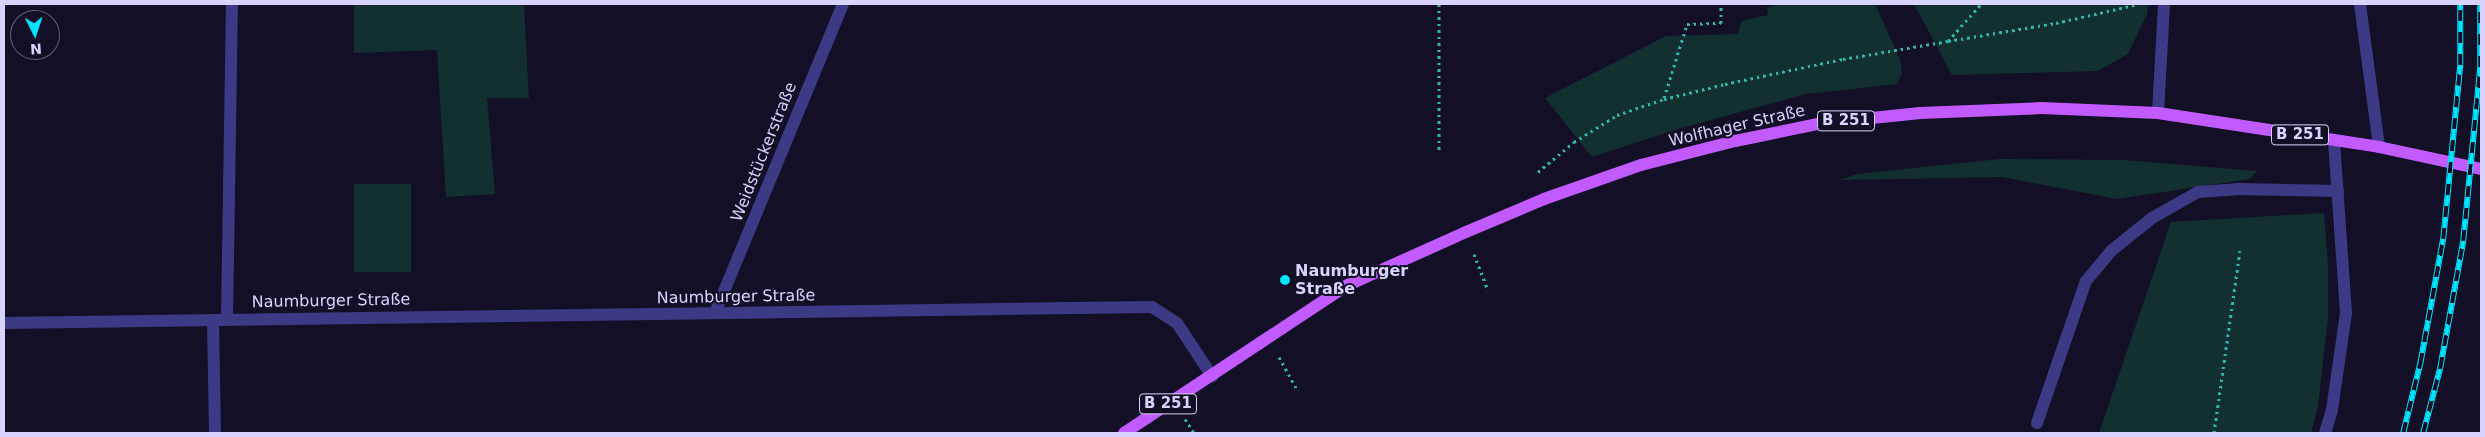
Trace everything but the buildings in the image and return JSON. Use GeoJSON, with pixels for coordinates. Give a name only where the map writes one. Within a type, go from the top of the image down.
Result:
{"type":"FeatureCollection","features":[{"type":"Feature","properties":{"kind":"main road","name":"Wolfhager Straße"},"geometry":{"type":"LineString","coordinates":[[1124,433],[1348,285],[1544,199],[1641,166],[1735,141],[1823,124],[1920,113],[2042,108],[2158,113],[2380,148],[2481,169]]}},
{"type":"Feature","properties":{"kind":"street","name":"Naumburger Straße"},"geometry":{"type":"LineString","coordinates":[[227,319],[232,4]]}},
{"type":"Feature","properties":{"kind":"street","name":"Weidstückerstraße"},"geometry":{"type":"LineString","coordinates":[[714,313],[843,4]]}},
{"type":"Feature","properties":{"kind":"street"},"geometry":{"type":"LineString","coordinates":[[2158,113],[2164,4]]}},
{"type":"Feature","properties":{"kind":"street"},"geometry":{"type":"LineString","coordinates":[[2360,4],[2380,148]]}},
{"type":"Feature","properties":{"kind":"street"},"geometry":{"type":"LineString","coordinates":[[2325,433],[2332,410],[2346,313],[2334,141]]}},
{"type":"Feature","properties":{"kind":"street"},"geometry":{"type":"LineString","coordinates":[[2037,423],[2086,281],[2111,252],[2152,218],[2198,192],[2338,190]]}},
{"type":"Feature","properties":{"kind":"street","name":"Naumburger Straße"},"geometry":{"type":"LineString","coordinates":[[4,323],[1152,307],[1177,323],[1212,376]]}},
{"type":"Feature","properties":{"kind":"street"},"geometry":{"type":"LineString","coordinates":[[213,320],[215,433]]}},
{"type":"Feature","properties":{"kind":"path"},"geometry":{"type":"LineString","coordinates":[[1439,4],[1439,151]]}},
{"type":"Feature","properties":{"kind":"path"},"geometry":{"type":"LineString","coordinates":[[1664,99],[1687,24],[1720,23],[1721,4]]}},
{"type":"Feature","properties":{"kind":"path"},"geometry":{"type":"LineString","coordinates":[[1948,42],[1980,4]]}},
{"type":"Feature","properties":{"kind":"path"},"geometry":{"type":"LineString","coordinates":[[1538,172],[1574,142],[1617,114],[1664,99],[1833,61],[2056,22],[2138,4]]}},
{"type":"Feature","properties":{"kind":"path"},"geometry":{"type":"LineString","coordinates":[[1466,232],[1488,290]]}},
{"type":"Feature","properties":{"kind":"path"},"geometry":{"type":"LineString","coordinates":[[2214,433],[2240,250]]}},
{"type":"Feature","properties":{"kind":"path"},"geometry":{"type":"LineString","coordinates":[[1268,338],[1298,391]]}},
{"type":"Feature","properties":{"kind":"green space"},"geometry":{"type":"Polygon","coordinates":[[[354,4],[524,4],[529,98],[487,98],[495,194],[446,197],[437,50],[354,53],[354,4]]]}},
{"type":"Feature","properties":{"kind":"green space"},"geometry":{"type":"Polygon","coordinates":[[[1783,4],[1875,4],[1900,59],[1902,73],[1897,84],[1806,94],[1678,129],[1592,157],[1545,98],[1666,36],[1738,34],[1741,21],[1768,15],[1767,7],[1783,4]]]}},
{"type":"Feature","properties":{"kind":"green space"},"geometry":{"type":"Polygon","coordinates":[[[1914,4],[2148,4],[2147,14],[2128,54],[2098,71],[1952,75],[1914,4]]]}},
{"type":"Feature","properties":{"kind":"green space"},"geometry":{"type":"Polygon","coordinates":[[[2000,159],[2122,160],[2257,171],[2250,179],[2117,199],[2002,177],[1839,180],[1857,174],[2000,159]]]}},
{"type":"Feature","properties":{"kind":"green space"},"geometry":{"type":"Polygon","coordinates":[[[354,184],[411,184],[411,272],[354,272],[354,184]]]}},
{"type":"Feature","properties":{"kind":"green space"},"geometry":{"type":"Polygon","coordinates":[[[2324,213],[2328,264],[2328,319],[2318,406],[2311,433],[2099,433],[2171,222],[2324,213]]]}},
{"type":"Feature","properties":{"kind":"railway"},"geometry":{"type":"LineString","coordinates":[[2403,433],[2420,364],[2443,239],[2460,65],[2460,4]]}},
{"type":"Feature","properties":{"kind":"railway"},"geometry":{"type":"LineString","coordinates":[[2423,433],[2440,368],[2463,241],[2480,67],[2480,4]]}},
{"type":"Feature","properties":{"kind":"place","name":"Naumburger Straße"},"geometry":{"type":"Point","coordinates":[1285,280]}}]}
